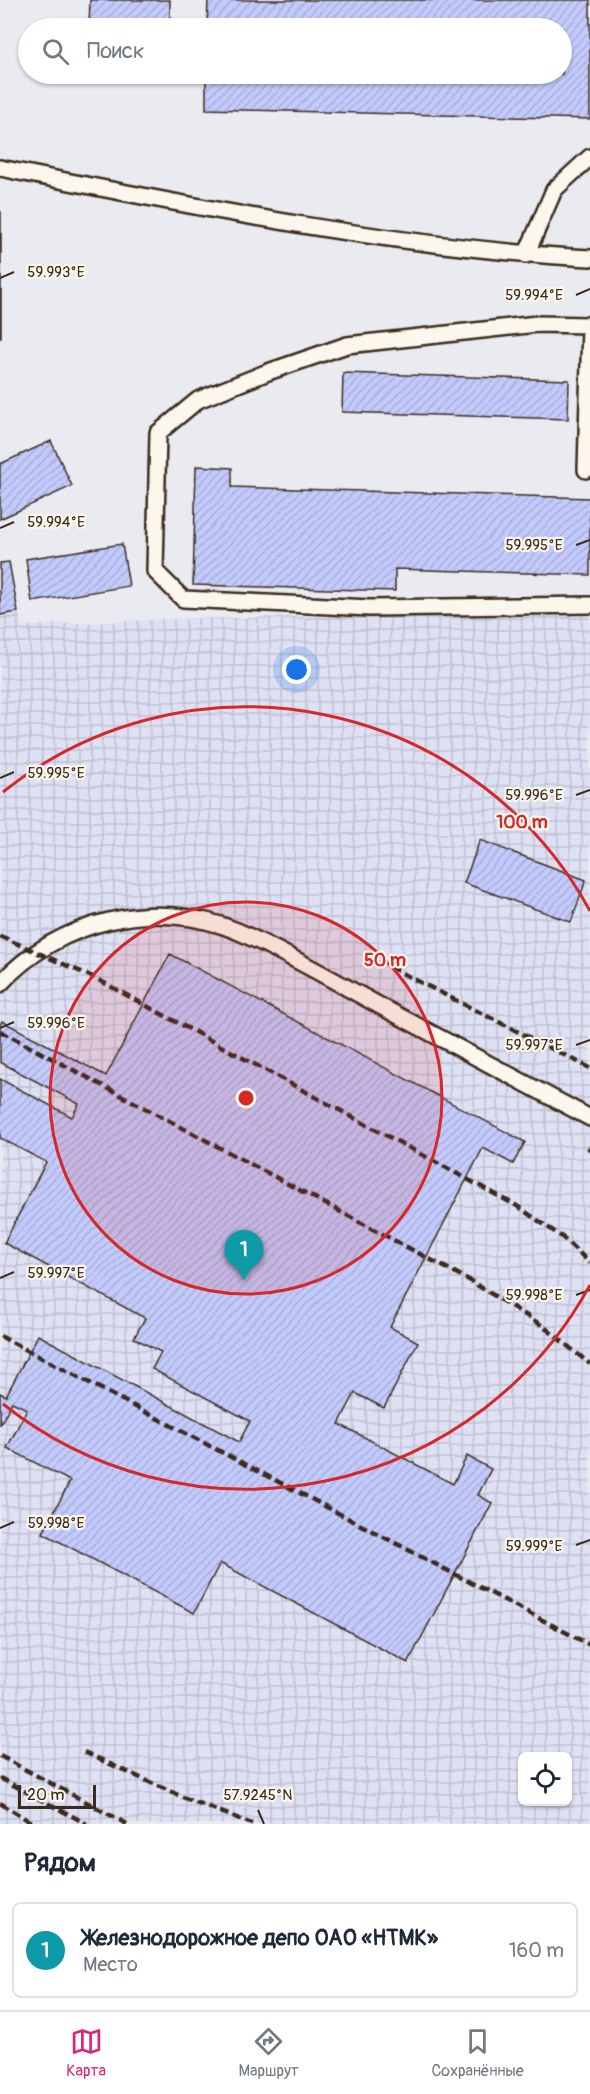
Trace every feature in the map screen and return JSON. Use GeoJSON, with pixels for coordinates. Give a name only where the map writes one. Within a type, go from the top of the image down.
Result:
{"type":"FeatureCollection","features":[{"type":"Feature","properties":{"kind":"lane"},"geometry":{"type":"LineString","coordinates":[[526,255],[554,190],[590,157]]}},
{"type":"Feature","properties":{"kind":"lane"},"geometry":{"type":"LineString","coordinates":[[0,168],[297,225],[526,255],[590,258]]}},
{"type":"Feature","properties":{"kind":"lane"},"geometry":{"type":"LineString","coordinates":[[586,470],[590,326],[537,324],[347,345],[268,372],[198,400],[158,433],[155,571],[183,599],[370,608],[590,604]]}},
{"type":"Feature","properties":{"kind":"lane"},"geometry":{"type":"LineString","coordinates":[[0,984],[14,969],[37,951],[85,927],[144,916],[195,919],[236,931],[288,956],[590,1118]]}},
{"type":"Feature","properties":{"kind":"shaded area"},"geometry":{"type":"Polygon","coordinates":[[[18,612],[22,626],[166,619],[590,613],[590,1824],[0,1824],[0,615],[18,612]]]}},
{"type":"Feature","properties":{"kind":"building"},"geometry":{"type":"Polygon","coordinates":[[[90,0],[170,0],[170,18],[89,18],[90,0]]]}},
{"type":"Feature","properties":{"kind":"building"},"geometry":{"type":"Polygon","coordinates":[[[208,0],[590,0],[590,119],[206,109],[206,84],[572,84],[572,18],[207,18],[208,0]]]}},
{"type":"Feature","properties":{"kind":"building"},"geometry":{"type":"Polygon","coordinates":[[[1,212],[1,338],[0,338],[1,212]]]}},
{"type":"Feature","properties":{"kind":"building"},"geometry":{"type":"Polygon","coordinates":[[[343,373],[569,380],[568,419],[342,412],[343,373]]]}},
{"type":"Feature","properties":{"kind":"building"},"geometry":{"type":"Polygon","coordinates":[[[51,441],[72,486],[0,519],[0,464],[51,441]]]}},
{"type":"Feature","properties":{"kind":"building"},"geometry":{"type":"Polygon","coordinates":[[[196,466],[232,468],[232,487],[590,498],[590,575],[395,569],[395,591],[193,585],[196,466]]]}},
{"type":"Feature","properties":{"kind":"building"},"geometry":{"type":"Polygon","coordinates":[[[122,544],[129,586],[32,602],[26,559],[122,544]]]}},
{"type":"Feature","properties":{"kind":"building"},"geometry":{"type":"Polygon","coordinates":[[[9,562],[18,612],[0,615],[0,563],[9,562]]]}},
{"type":"Feature","properties":{"kind":"building"},"geometry":{"type":"Polygon","coordinates":[[[480,840],[586,880],[571,922],[464,883],[480,840]]]}},
{"type":"Feature","properties":{"kind":"building"},"geometry":{"type":"Polygon","coordinates":[[[170,954],[525,1142],[513,1164],[483,1148],[390,1327],[418,1342],[384,1408],[355,1393],[339,1424],[453,1484],[467,1456],[491,1469],[478,1495],[492,1503],[408,1663],[220,1563],[194,1613],[43,1533],[70,1481],[7,1448],[27,1409],[12,1402],[0,1425],[0,1393],[6,1396],[38,1335],[239,1442],[250,1421],[152,1369],[161,1352],[134,1338],[145,1318],[4,1243],[46,1162],[0,1138],[0,1079],[72,1117],[79,1104],[0,1062],[0,1025],[2,1021],[106,1076],[170,954]]]}},
{"type":"Feature","properties":{"kind":"railway"},"geometry":{"type":"LineString","coordinates":[[0,936],[95,978],[517,1206],[562,1237],[590,1263]]}},
{"type":"Feature","properties":{"kind":"railway"},"geometry":{"type":"LineString","coordinates":[[390,967],[590,1068]]}},
{"type":"Feature","properties":{"kind":"railway"},"geometry":{"type":"LineString","coordinates":[[0,1031],[469,1280],[543,1326],[590,1364]]}},
{"type":"Feature","properties":{"kind":"railway"},"geometry":{"type":"LineString","coordinates":[[0,1336],[590,1645]]}},
{"type":"Feature","properties":{"kind":"railway"},"geometry":{"type":"LineString","coordinates":[[84,1752],[180,1796],[252,1824]]}},
{"type":"Feature","properties":{"kind":"railway"},"geometry":{"type":"LineString","coordinates":[[0,1756],[127,1824]]}},
{"type":"Feature","properties":{"kind":"railway"},"geometry":{"type":"LineString","coordinates":[[0,1778],[87,1824]]}},
{"type":"Feature","properties":{"kind":"railway"},"geometry":{"type":"LineString","coordinates":[[0,1803],[34,1824]]}},
{"type":"Feature","properties":{"kind":"place","name":"Железнодорожное депо ОАО «НТМК»"},"geometry":{"type":"Point","coordinates":[244,1280]}}]}
